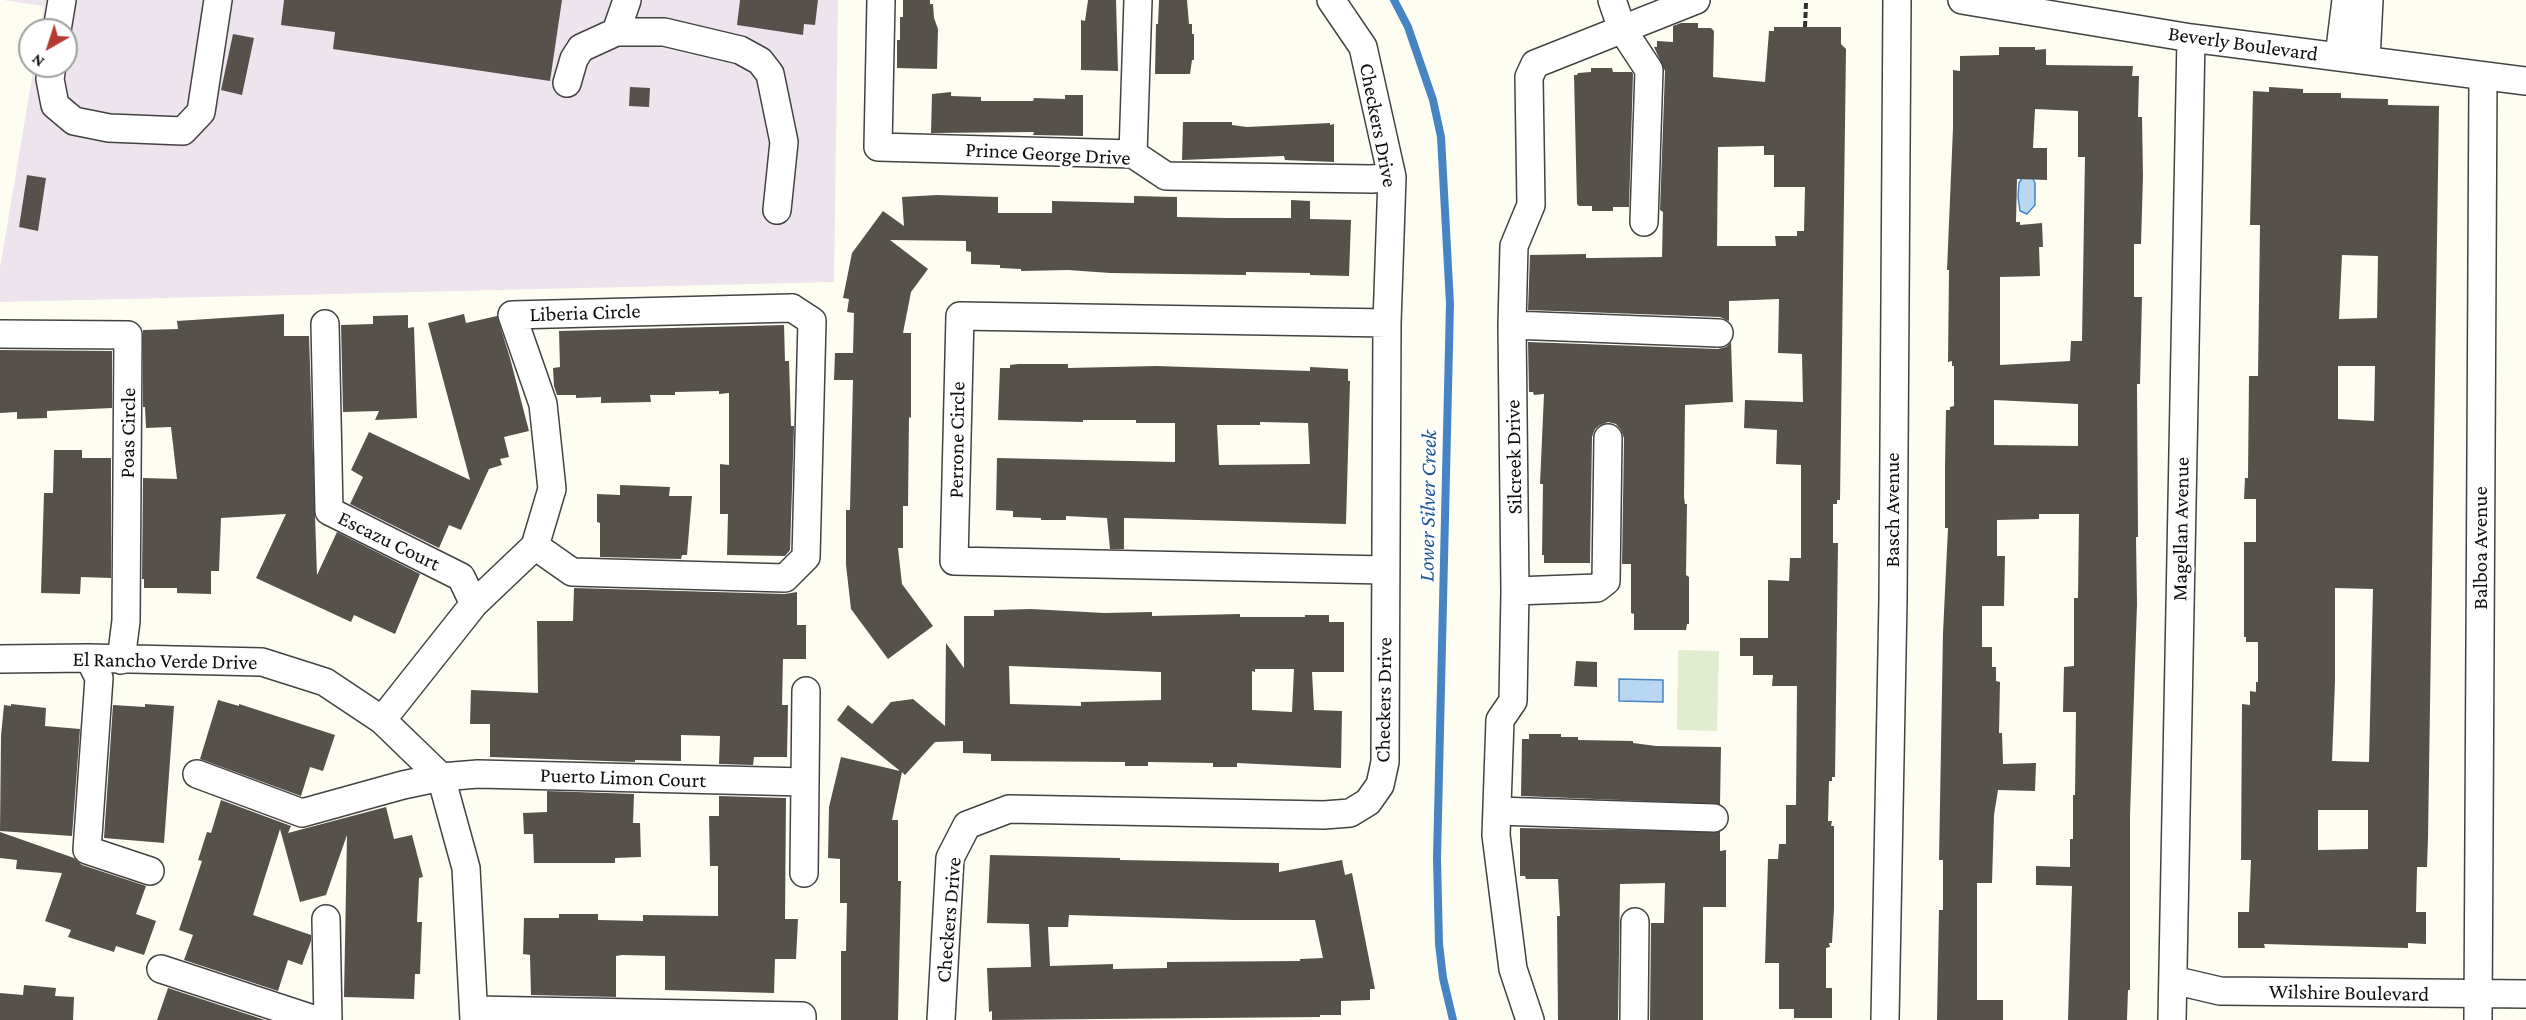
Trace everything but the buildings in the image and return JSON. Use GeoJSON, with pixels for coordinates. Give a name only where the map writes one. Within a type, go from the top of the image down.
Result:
{"type":"FeatureCollection","features":[{"type":"Feature","properties":{"kind":"street"},"geometry":{"type":"LineString","coordinates":[[59,18],[62,0]]}},
{"type":"Feature","properties":{"kind":"street"},"geometry":{"type":"LineString","coordinates":[[50,78],[55,105],[74,121],[109,128],[183,131],[201,112],[218,0]]}},
{"type":"Feature","properties":{"kind":"street"},"geometry":{"type":"LineString","coordinates":[[616,32],[627,0]]}},
{"type":"Feature","properties":{"kind":"street","name":"Prince George Drive"},"geometry":{"type":"LineString","coordinates":[[881,0],[879,147],[1133,154],[1166,176],[1372,179],[1392,177]]}},
{"type":"Feature","properties":{"kind":"street"},"geometry":{"type":"LineString","coordinates":[[1133,154],[1138,0]]}},
{"type":"Feature","properties":{"kind":"street","name":"Checkers Drive"},"geometry":{"type":"LineString","coordinates":[[941,1020],[950,858],[967,825],[1009,809],[1324,815],[1350,813],[1368,802],[1380,785],[1385,762],[1387,323],[1392,177],[1363,47],[1331,0]]}},
{"type":"Feature","properties":{"kind":"street"},"geometry":{"type":"LineString","coordinates":[[1612,0],[1622,29],[1649,70],[1644,222]]}},
{"type":"Feature","properties":{"kind":"street","name":"Silcreek Drive"},"geometry":{"type":"LineString","coordinates":[[1530,1020],[1513,969],[1496,835],[1500,720],[1514,701],[1512,325],[1514,246],[1518,233],[1527,220],[1531,205],[1529,77],[1535,64],[1696,0]]}},
{"type":"Feature","properties":{"kind":"street","name":"Basch Avenue"},"geometry":{"type":"LineString","coordinates":[[1885,1020],[1893,600],[1897,0]]}},
{"type":"Feature","properties":{"kind":"street","name":"Beverly Boulevard"},"geometry":{"type":"LineString","coordinates":[[1962,0],[2191,38],[2526,81]]}},
{"type":"Feature","properties":{"kind":"street"},"geometry":{"type":"LineString","coordinates":[[2339,57],[2346,0]]}},
{"type":"Feature","properties":{"kind":"street"},"geometry":{"type":"LineString","coordinates":[[2366,60],[2369,0]]}},
{"type":"Feature","properties":{"kind":"street"},"geometry":{"type":"LineString","coordinates":[[567,83],[574,59],[581,48],[616,32],[664,32],[740,50],[760,61],[770,74],[784,142],[777,210]]}},
{"type":"Feature","properties":{"kind":"street","name":"Magellan Avenue"},"geometry":{"type":"LineString","coordinates":[[2172,1020],[2191,38]]}},
{"type":"Feature","properties":{"kind":"street","name":"Balboa Avenue"},"geometry":{"type":"LineString","coordinates":[[2478,1007],[2483,76]]}},
{"type":"Feature","properties":{"kind":"street","name":"Liberia Circle"},"geometry":{"type":"LineString","coordinates":[[792,308],[812,321],[806,556],[785,578],[572,572],[535,546],[552,489],[551,478],[543,404],[512,315],[792,308]]}},
{"type":"Feature","properties":{"kind":"street","name":"Perrone Circle"},"geometry":{"type":"LineString","coordinates":[[1385,570],[954,561],[960,316],[1387,323]]}},
{"type":"Feature","properties":{"kind":"street","name":"Escazu Court"},"geometry":{"type":"LineString","coordinates":[[325,324],[329,511],[461,576],[474,604]]}},
{"type":"Feature","properties":{"kind":"street"},"geometry":{"type":"LineString","coordinates":[[1512,325],[1719,333]]}},
{"type":"Feature","properties":{"kind":"street","name":"Poas Circle"},"geometry":{"type":"LineString","coordinates":[[0,334],[128,335],[126,621],[121,660]]}},
{"type":"Feature","properties":{"kind":"street"},"geometry":{"type":"LineString","coordinates":[[1515,591],[1597,588],[1606,581],[1608,438]]}},
{"type":"Feature","properties":{"kind":"street"},"geometry":{"type":"LineString","coordinates":[[382,720],[474,604],[535,546]]}},
{"type":"Feature","properties":{"kind":"street"},"geometry":{"type":"LineString","coordinates":[[89,658],[99,678],[87,850],[150,871]]}},
{"type":"Feature","properties":{"kind":"street","name":"El Rancho Verde Drive"},"geometry":{"type":"LineString","coordinates":[[0,659],[89,658],[262,662],[325,682],[382,720],[441,777]]}},
{"type":"Feature","properties":{"kind":"street"},"geometry":{"type":"LineString","coordinates":[[804,873],[806,691]]}},
{"type":"Feature","properties":{"kind":"street","name":"Puerto Limon Court"},"geometry":{"type":"LineString","coordinates":[[197,774],[302,813],[441,777],[478,774],[805,782]]}},
{"type":"Feature","properties":{"kind":"street"},"geometry":{"type":"LineString","coordinates":[[441,777],[466,868],[475,1015],[802,1016],[802,1020]]}},
{"type":"Feature","properties":{"kind":"street"},"geometry":{"type":"LineString","coordinates":[[1497,812],[1714,818]]}},
{"type":"Feature","properties":{"kind":"street"},"geometry":{"type":"LineString","coordinates":[[326,919],[328,1020]]}},
{"type":"Feature","properties":{"kind":"street"},"geometry":{"type":"LineString","coordinates":[[1634,1020],[1635,922]]}},
{"type":"Feature","properties":{"kind":"street"},"geometry":{"type":"LineString","coordinates":[[161,969],[316,1020]]}},
{"type":"Feature","properties":{"kind":"street","name":"Wilshire Boulevard"},"geometry":{"type":"LineString","coordinates":[[2173,980],[2220,991],[2478,1007],[2526,994]]}},
{"type":"Feature","properties":{"kind":"path"},"geometry":{"type":"LineString","coordinates":[[1805,27],[1806,3]]}},
{"type":"Feature","properties":{"kind":"shaded area"},"geometry":{"type":"Polygon","coordinates":[[[3,0],[838,0],[834,282],[0,302],[0,268],[32,78],[78,78],[78,18],[42,18],[44,6],[3,0]]]}},
{"type":"Feature","properties":{"kind":"green space"},"geometry":{"type":"Polygon","coordinates":[[[1678,650],[1719,651],[1717,731],[1677,730],[1678,650]]]}},
{"type":"Feature","properties":{"kind":"water"},"geometry":{"type":"Polygon","coordinates":[[[2024,175],[2032,177],[2035,183],[2035,205],[2027,214],[2020,211],[2018,197],[2019,183],[2024,175]]]}},
{"type":"Feature","properties":{"kind":"water"},"geometry":{"type":"Polygon","coordinates":[[[1619,679],[1663,680],[1663,702],[1619,701],[1619,679]]]}},
{"type":"Feature","properties":{"kind":"waterway","name":"Lower Silver Creek"},"geometry":{"type":"LineString","coordinates":[[1394,0],[1408,27],[1433,100],[1441,137],[1450,304],[1437,858],[1439,944],[1443,978],[1453,1020]]}}]}
